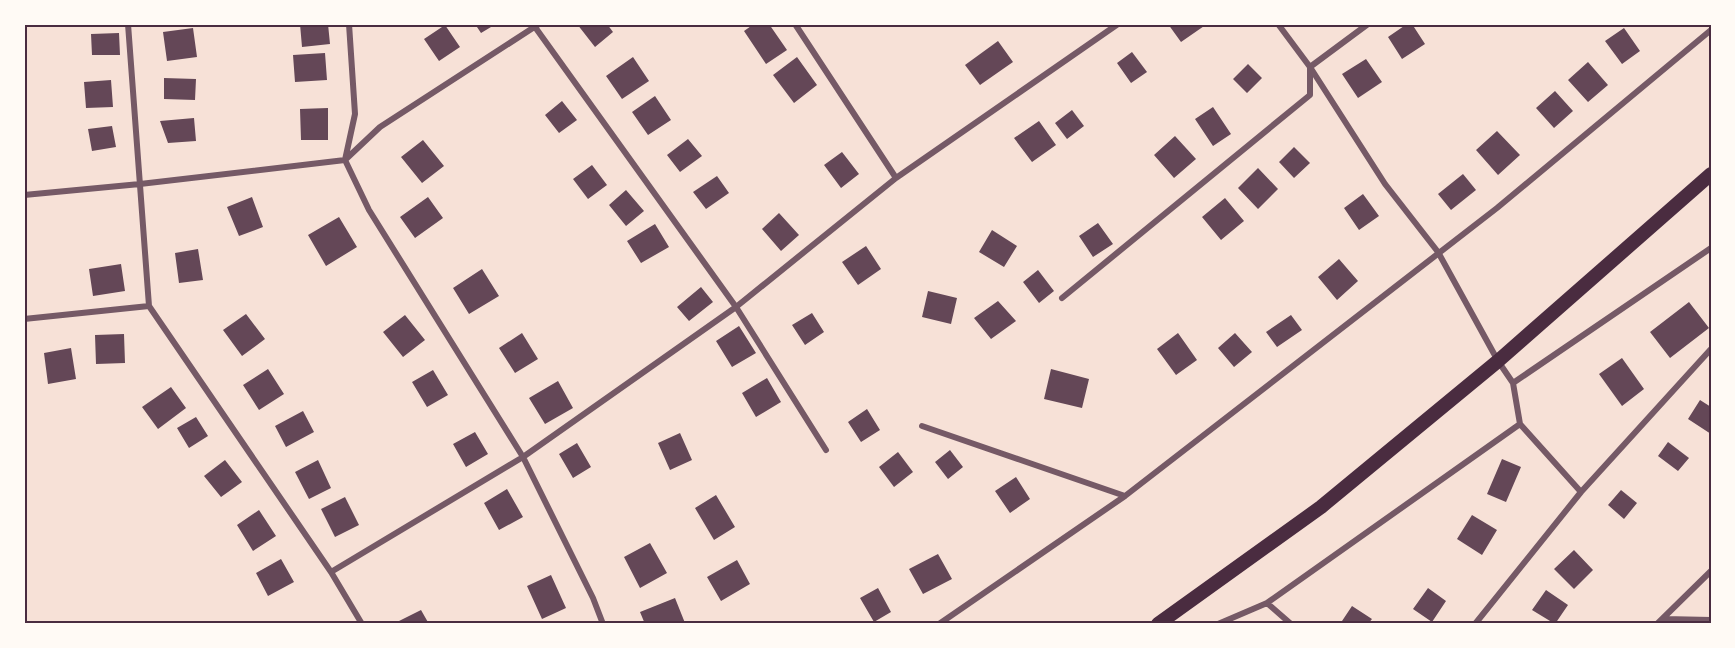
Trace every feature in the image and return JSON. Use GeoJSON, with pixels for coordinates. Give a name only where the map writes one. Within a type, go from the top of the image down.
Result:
{"type":"FeatureCollection","features":[{"type":"Feature","properties":{"kind":"main road"},"geometry":{"type":"LineString","coordinates":[[1158,624],[1321,507],[1498,361],[1711,174]]}},
{"type":"Feature","properties":{"kind":"street"},"geometry":{"type":"LineString","coordinates":[[128,24],[149,306],[331,572],[362,624]]}},
{"type":"Feature","properties":{"kind":"street"},"geometry":{"type":"LineString","coordinates":[[349,24],[355,114],[345,160],[369,210],[523,457],[593,598],[603,624]]}},
{"type":"Feature","properties":{"kind":"street"},"geometry":{"type":"LineString","coordinates":[[795,24],[896,178]]}},
{"type":"Feature","properties":{"kind":"street"},"geometry":{"type":"LineString","coordinates":[[331,572],[523,457],[736,307],[896,178],[1118,24]]}},
{"type":"Feature","properties":{"kind":"street"},"geometry":{"type":"LineString","coordinates":[[1278,24],[1310,67],[1385,184],[1438,252],[1498,361],[1513,383],[1520,424],[1581,492]]}},
{"type":"Feature","properties":{"kind":"street"},"geometry":{"type":"LineString","coordinates":[[1310,67],[1368,24]]}},
{"type":"Feature","properties":{"kind":"street"},"geometry":{"type":"LineString","coordinates":[[24,195],[345,160],[380,127],[537,26],[736,307],[826,450]]}},
{"type":"Feature","properties":{"kind":"street"},"geometry":{"type":"LineString","coordinates":[[939,624],[1125,496],[1497,208],[1711,30]]}},
{"type":"Feature","properties":{"kind":"street"},"geometry":{"type":"LineString","coordinates":[[1062,298],[1310,95],[1310,67]]}},
{"type":"Feature","properties":{"kind":"street"},"geometry":{"type":"LineString","coordinates":[[1513,383],[1711,248]]}},
{"type":"Feature","properties":{"kind":"street"},"geometry":{"type":"LineString","coordinates":[[24,320],[149,306]]}},
{"type":"Feature","properties":{"kind":"street"},"geometry":{"type":"LineString","coordinates":[[1475,624],[1581,492],[1711,349]]}},
{"type":"Feature","properties":{"kind":"street"},"geometry":{"type":"LineString","coordinates":[[1218,624],[1267,603],[1520,424]]}},
{"type":"Feature","properties":{"kind":"street"},"geometry":{"type":"LineString","coordinates":[[922,426],[1125,496]]}},
{"type":"Feature","properties":{"kind":"street"},"geometry":{"type":"LineString","coordinates":[[1658,624],[1711,571]]}},
{"type":"Feature","properties":{"kind":"street"},"geometry":{"type":"LineString","coordinates":[[1267,603],[1291,624]]}},
{"type":"Feature","properties":{"kind":"street"},"geometry":{"type":"LineString","coordinates":[[1664,619],[1711,620]]}},
{"type":"Feature","properties":{"kind":"building"},"geometry":{"type":"Polygon","coordinates":[[[300,24],[328,24],[330,44],[302,47],[300,24]]]}},
{"type":"Feature","properties":{"kind":"building"},"geometry":{"type":"Polygon","coordinates":[[[475,24],[496,24],[481,33],[475,24]]]}},
{"type":"Feature","properties":{"kind":"building"},"geometry":{"type":"Polygon","coordinates":[[[577,24],[607,24],[613,32],[595,47],[577,24]]]}},
{"type":"Feature","properties":{"kind":"building"},"geometry":{"type":"Polygon","coordinates":[[[754,24],[769,24],[787,50],[766,64],[744,31],[754,24]]]}},
{"type":"Feature","properties":{"kind":"building"},"geometry":{"type":"Polygon","coordinates":[[[1168,24],[1207,24],[1181,42],[1168,24]]]}},
{"type":"Feature","properties":{"kind":"building"},"geometry":{"type":"Polygon","coordinates":[[[1407,24],[1412,24],[1425,44],[1402,59],[1388,37],[1407,24]]]}},
{"type":"Feature","properties":{"kind":"building"},"geometry":{"type":"Polygon","coordinates":[[[445,25],[460,47],[439,61],[424,39],[445,25]]]}},
{"type":"Feature","properties":{"kind":"building"},"geometry":{"type":"Polygon","coordinates":[[[193,28],[197,57],[167,61],[163,32],[193,28]]]}},
{"type":"Feature","properties":{"kind":"building"},"geometry":{"type":"Polygon","coordinates":[[[1624,28],[1640,51],[1622,64],[1605,41],[1624,28]]]}},
{"type":"Feature","properties":{"kind":"building"},"geometry":{"type":"Polygon","coordinates":[[[119,33],[120,55],[92,55],[91,34],[119,33]]]}},
{"type":"Feature","properties":{"kind":"building"},"geometry":{"type":"Polygon","coordinates":[[[998,41],[1013,62],[980,85],[965,65],[998,41]]]}},
{"type":"Feature","properties":{"kind":"building"},"geometry":{"type":"Polygon","coordinates":[[[1132,52],[1147,72],[1131,83],[1117,63],[1132,52]]]}},
{"type":"Feature","properties":{"kind":"building"},"geometry":{"type":"Polygon","coordinates":[[[325,53],[327,80],[295,82],[293,55],[325,53]]]}},
{"type":"Feature","properties":{"kind":"building"},"geometry":{"type":"Polygon","coordinates":[[[633,57],[649,81],[622,99],[606,76],[633,57]]]}},
{"type":"Feature","properties":{"kind":"building"},"geometry":{"type":"Polygon","coordinates":[[[797,57],[817,85],[794,103],[773,75],[797,57]]]}},
{"type":"Feature","properties":{"kind":"building"},"geometry":{"type":"Polygon","coordinates":[[[1366,59],[1382,82],[1358,98],[1342,74],[1366,59]]]}},
{"type":"Feature","properties":{"kind":"building"},"geometry":{"type":"Polygon","coordinates":[[[1588,62],[1608,85],[1588,102],[1568,80],[1588,62]]]}},
{"type":"Feature","properties":{"kind":"building"},"geometry":{"type":"Polygon","coordinates":[[[1248,64],[1262,78],[1247,93],[1233,79],[1248,64]]]}},
{"type":"Feature","properties":{"kind":"building"},"geometry":{"type":"Polygon","coordinates":[[[164,78],[196,79],[195,100],[164,99],[164,78]]]}},
{"type":"Feature","properties":{"kind":"building"},"geometry":{"type":"Polygon","coordinates":[[[111,80],[113,107],[86,108],[84,82],[111,80]]]}},
{"type":"Feature","properties":{"kind":"building"},"geometry":{"type":"Polygon","coordinates":[[[1555,91],[1573,111],[1554,128],[1536,108],[1555,91]]]}},
{"type":"Feature","properties":{"kind":"building"},"geometry":{"type":"Polygon","coordinates":[[[655,96],[671,120],[648,135],[632,112],[655,96]]]}},
{"type":"Feature","properties":{"kind":"building"},"geometry":{"type":"Polygon","coordinates":[[[562,101],[577,120],[559,133],[545,115],[562,101]]]}},
{"type":"Feature","properties":{"kind":"building"},"geometry":{"type":"Polygon","coordinates":[[[1213,107],[1231,134],[1213,146],[1195,119],[1213,107]]]}},
{"type":"Feature","properties":{"kind":"building"},"geometry":{"type":"Polygon","coordinates":[[[328,108],[328,140],[301,140],[300,109],[328,108]]]}},
{"type":"Feature","properties":{"kind":"building"},"geometry":{"type":"Polygon","coordinates":[[[1072,110],[1084,126],[1067,139],[1055,123],[1072,110]]]}},
{"type":"Feature","properties":{"kind":"building"},"geometry":{"type":"Polygon","coordinates":[[[194,118],[196,141],[168,143],[160,121],[194,118]]]}},
{"type":"Feature","properties":{"kind":"building"},"geometry":{"type":"Polygon","coordinates":[[[1039,121],[1056,145],[1032,162],[1014,138],[1039,121]]]}},
{"type":"Feature","properties":{"kind":"building"},"geometry":{"type":"Polygon","coordinates":[[[112,126],[116,147],[92,151],[88,129],[112,126]]]}},
{"type":"Feature","properties":{"kind":"building"},"geometry":{"type":"Polygon","coordinates":[[[1497,131],[1520,155],[1498,175],[1476,150],[1497,131]]]}},
{"type":"Feature","properties":{"kind":"building"},"geometry":{"type":"Polygon","coordinates":[[[1175,136],[1196,159],[1174,178],[1154,155],[1175,136]]]}},
{"type":"Feature","properties":{"kind":"building"},"geometry":{"type":"Polygon","coordinates":[[[688,139],[702,156],[680,172],[667,155],[688,139]]]}},
{"type":"Feature","properties":{"kind":"building"},"geometry":{"type":"Polygon","coordinates":[[[423,140],[444,166],[422,183],[401,157],[423,140]]]}},
{"type":"Feature","properties":{"kind":"building"},"geometry":{"type":"Polygon","coordinates":[[[1294,147],[1310,163],[1294,178],[1279,162],[1294,147]]]}},
{"type":"Feature","properties":{"kind":"building"},"geometry":{"type":"Polygon","coordinates":[[[842,152],[859,174],[841,188],[824,165],[842,152]]]}},
{"type":"Feature","properties":{"kind":"building"},"geometry":{"type":"Polygon","coordinates":[[[592,165],[607,185],[588,199],[573,179],[592,165]]]}},
{"type":"Feature","properties":{"kind":"building"},"geometry":{"type":"Polygon","coordinates":[[[1258,168],[1278,189],[1258,209],[1238,188],[1258,168]]]}},
{"type":"Feature","properties":{"kind":"building"},"geometry":{"type":"Polygon","coordinates":[[[1463,174],[1476,190],[1451,210],[1438,194],[1463,174]]]}},
{"type":"Feature","properties":{"kind":"building"},"geometry":{"type":"Polygon","coordinates":[[[717,176],[729,193],[706,209],[693,192],[717,176]]]}},
{"type":"Feature","properties":{"kind":"building"},"geometry":{"type":"Polygon","coordinates":[[[626,190],[644,211],[626,226],[609,205],[626,190]]]}},
{"type":"Feature","properties":{"kind":"building"},"geometry":{"type":"Polygon","coordinates":[[[1363,194],[1379,216],[1359,230],[1344,208],[1363,194]]]}},
{"type":"Feature","properties":{"kind":"building"},"geometry":{"type":"Polygon","coordinates":[[[252,197],[263,227],[239,236],[227,207],[252,197]]]}},
{"type":"Feature","properties":{"kind":"building"},"geometry":{"type":"Polygon","coordinates":[[[428,197],[443,218],[415,238],[400,217],[428,197]]]}},
{"type":"Feature","properties":{"kind":"building"},"geometry":{"type":"Polygon","coordinates":[[[1225,198],[1244,221],[1221,240],[1202,217],[1225,198]]]}},
{"type":"Feature","properties":{"kind":"building"},"geometry":{"type":"Polygon","coordinates":[[[779,213],[799,235],[781,251],[762,229],[779,213]]]}},
{"type":"Feature","properties":{"kind":"building"},"geometry":{"type":"Polygon","coordinates":[[[339,217],[357,247],[326,266],[308,235],[339,217]]]}},
{"type":"Feature","properties":{"kind":"building"},"geometry":{"type":"Polygon","coordinates":[[[1098,223],[1113,244],[1093,257],[1079,236],[1098,223]]]}},
{"type":"Feature","properties":{"kind":"building"},"geometry":{"type":"Polygon","coordinates":[[[655,224],[669,247],[641,263],[627,241],[655,224]]]}},
{"type":"Feature","properties":{"kind":"building"},"geometry":{"type":"Polygon","coordinates":[[[992,230],[1017,246],[1004,267],[979,252],[992,230]]]}},
{"type":"Feature","properties":{"kind":"building"},"geometry":{"type":"Polygon","coordinates":[[[866,246],[881,269],[858,285],[842,262],[866,246]]]}},
{"type":"Feature","properties":{"kind":"building"},"geometry":{"type":"Polygon","coordinates":[[[198,249],[203,280],[179,283],[175,253],[198,249]]]}},
{"type":"Feature","properties":{"kind":"building"},"geometry":{"type":"Polygon","coordinates":[[[1339,259],[1358,281],[1337,300],[1318,277],[1339,259]]]}},
{"type":"Feature","properties":{"kind":"building"},"geometry":{"type":"Polygon","coordinates":[[[121,264],[125,291],[93,296],[89,269],[121,264]]]}},
{"type":"Feature","properties":{"kind":"building"},"geometry":{"type":"Polygon","coordinates":[[[482,269],[499,296],[469,314],[453,288],[482,269]]]}},
{"type":"Feature","properties":{"kind":"building"},"geometry":{"type":"Polygon","coordinates":[[[1038,270],[1054,291],[1039,303],[1023,282],[1038,270]]]}},
{"type":"Feature","properties":{"kind":"building"},"geometry":{"type":"Polygon","coordinates":[[[701,287],[713,302],[689,321],[677,307],[701,287]]]}},
{"type":"Feature","properties":{"kind":"building"},"geometry":{"type":"Polygon","coordinates":[[[928,291],[957,298],[951,324],[922,317],[928,291]]]}},
{"type":"Feature","properties":{"kind":"building"},"geometry":{"type":"Polygon","coordinates":[[[998,301],[1016,321],[991,339],[974,318],[998,301]]]}},
{"type":"Feature","properties":{"kind":"building"},"geometry":{"type":"Polygon","coordinates":[[[1689,302],[1709,328],[1670,358],[1650,332],[1689,302]]]}},
{"type":"Feature","properties":{"kind":"building"},"geometry":{"type":"Polygon","coordinates":[[[812,313],[824,332],[805,345],[792,325],[812,313]]]}},
{"type":"Feature","properties":{"kind":"building"},"geometry":{"type":"Polygon","coordinates":[[[246,314],[265,339],[242,356],[223,330],[246,314]]]}},
{"type":"Feature","properties":{"kind":"building"},"geometry":{"type":"Polygon","coordinates":[[[405,315],[425,340],[403,357],[383,332],[405,315]]]}},
{"type":"Feature","properties":{"kind":"building"},"geometry":{"type":"Polygon","coordinates":[[[1291,315],[1302,330],[1277,347],[1266,332],[1291,315]]]}},
{"type":"Feature","properties":{"kind":"building"},"geometry":{"type":"Polygon","coordinates":[[[739,326],[756,353],[732,367],[716,341],[739,326]]]}},
{"type":"Feature","properties":{"kind":"building"},"geometry":{"type":"Polygon","coordinates":[[[522,333],[538,359],[515,373],[499,348],[522,333]]]}},
{"type":"Feature","properties":{"kind":"building"},"geometry":{"type":"Polygon","coordinates":[[[1178,333],[1197,360],[1176,375],[1157,349],[1178,333]]]}},
{"type":"Feature","properties":{"kind":"building"},"geometry":{"type":"Polygon","coordinates":[[[1235,333],[1252,352],[1234,367],[1218,348],[1235,333]]]}},
{"type":"Feature","properties":{"kind":"building"},"geometry":{"type":"Polygon","coordinates":[[[124,334],[125,363],[96,364],[95,335],[124,334]]]}},
{"type":"Feature","properties":{"kind":"building"},"geometry":{"type":"Polygon","coordinates":[[[71,348],[76,379],[48,384],[44,353],[71,348]]]}},
{"type":"Feature","properties":{"kind":"building"},"geometry":{"type":"Polygon","coordinates":[[[1622,358],[1644,389],[1622,406],[1599,374],[1622,358]]]}},
{"type":"Feature","properties":{"kind":"building"},"geometry":{"type":"Polygon","coordinates":[[[268,369],[284,394],[259,410],[243,385],[268,369]]]}},
{"type":"Feature","properties":{"kind":"building"},"geometry":{"type":"Polygon","coordinates":[[[1051,369],[1089,379],[1082,408],[1044,399],[1051,369]]]}},
{"type":"Feature","properties":{"kind":"building"},"geometry":{"type":"Polygon","coordinates":[[[433,370],[448,395],[427,407],[412,382],[433,370]]]}},
{"type":"Feature","properties":{"kind":"building"},"geometry":{"type":"Polygon","coordinates":[[[767,378],[781,402],[756,417],[742,393],[767,378]]]}},
{"type":"Feature","properties":{"kind":"building"},"geometry":{"type":"Polygon","coordinates":[[[558,381],[573,408],[545,424],[529,398],[558,381]]]}},
{"type":"Feature","properties":{"kind":"building"},"geometry":{"type":"Polygon","coordinates":[[[171,387],[186,408],[158,429],[142,407],[171,387]]]}},
{"type":"Feature","properties":{"kind":"building"},"geometry":{"type":"Polygon","coordinates":[[[1700,400],[1711,407],[1711,434],[1688,419],[1700,400]]]}},
{"type":"Feature","properties":{"kind":"building"},"geometry":{"type":"Polygon","coordinates":[[[867,409],[880,430],[861,442],[848,422],[867,409]]]}},
{"type":"Feature","properties":{"kind":"building"},"geometry":{"type":"Polygon","coordinates":[[[303,411],[314,432],[286,447],[275,426],[303,411]]]}},
{"type":"Feature","properties":{"kind":"building"},"geometry":{"type":"Polygon","coordinates":[[[196,417],[208,436],[189,448],[177,428],[196,417]]]}},
{"type":"Feature","properties":{"kind":"building"},"geometry":{"type":"Polygon","coordinates":[[[475,432],[488,454],[466,467],[453,444],[475,432]]]}},
{"type":"Feature","properties":{"kind":"building"},"geometry":{"type":"Polygon","coordinates":[[[680,433],[692,460],[670,470],[658,443],[680,433]]]}},
{"type":"Feature","properties":{"kind":"building"},"geometry":{"type":"Polygon","coordinates":[[[1668,442],[1689,458],[1678,471],[1658,456],[1668,442]]]}},
{"type":"Feature","properties":{"kind":"building"},"geometry":{"type":"Polygon","coordinates":[[[577,443],[591,467],[573,478],[559,454],[577,443]]]}},
{"type":"Feature","properties":{"kind":"building"},"geometry":{"type":"Polygon","coordinates":[[[950,450],[963,467],[948,479],[935,462],[950,450]]]}},
{"type":"Feature","properties":{"kind":"building"},"geometry":{"type":"Polygon","coordinates":[[[898,452],[913,472],[894,487],[879,467],[898,452]]]}},
{"type":"Feature","properties":{"kind":"building"},"geometry":{"type":"Polygon","coordinates":[[[1502,459],[1521,467],[1506,502],[1487,494],[1502,459]]]}},
{"type":"Feature","properties":{"kind":"building"},"geometry":{"type":"Polygon","coordinates":[[[225,460],[242,482],[221,497],[204,476],[225,460]]]}},
{"type":"Feature","properties":{"kind":"building"},"geometry":{"type":"Polygon","coordinates":[[[318,460],[331,488],[309,499],[295,472],[318,460]]]}},
{"type":"Feature","properties":{"kind":"building"},"geometry":{"type":"Polygon","coordinates":[[[1016,477],[1030,499],[1010,513],[995,491],[1016,477]]]}},
{"type":"Feature","properties":{"kind":"building"},"geometry":{"type":"Polygon","coordinates":[[[507,489],[523,517],[499,530],[484,503],[507,489]]]}},
{"type":"Feature","properties":{"kind":"building"},"geometry":{"type":"Polygon","coordinates":[[[1621,490],[1637,503],[1624,519],[1608,505],[1621,490]]]}},
{"type":"Feature","properties":{"kind":"building"},"geometry":{"type":"Polygon","coordinates":[[[716,495],[735,527],[714,540],[695,508],[716,495]]]}},
{"type":"Feature","properties":{"kind":"building"},"geometry":{"type":"Polygon","coordinates":[[[345,497],[359,525],[335,537],[321,509],[345,497]]]}},
{"type":"Feature","properties":{"kind":"building"},"geometry":{"type":"Polygon","coordinates":[[[259,510],[276,536],[253,551],[237,525],[259,510]]]}},
{"type":"Feature","properties":{"kind":"building"},"geometry":{"type":"Polygon","coordinates":[[[1472,515],[1497,530],[1482,555],[1457,539],[1472,515]]]}},
{"type":"Feature","properties":{"kind":"building"},"geometry":{"type":"Polygon","coordinates":[[[650,543],[667,573],[640,588],[624,557],[650,543]]]}},
{"type":"Feature","properties":{"kind":"building"},"geometry":{"type":"Polygon","coordinates":[[[1574,550],[1593,570],[1574,589],[1554,569],[1574,550]]]}},
{"type":"Feature","properties":{"kind":"building"},"geometry":{"type":"Polygon","coordinates":[[[938,554],[952,579],[923,594],[909,569],[938,554]]]}},
{"type":"Feature","properties":{"kind":"building"},"geometry":{"type":"Polygon","coordinates":[[[281,559],[294,582],[268,596],[256,573],[281,559]]]}},
{"type":"Feature","properties":{"kind":"building"},"geometry":{"type":"Polygon","coordinates":[[[737,560],[750,584],[721,601],[707,577],[737,560]]]}},
{"type":"Feature","properties":{"kind":"building"},"geometry":{"type":"Polygon","coordinates":[[[551,575],[566,608],[542,619],[527,586],[551,575]]]}},
{"type":"Feature","properties":{"kind":"building"},"geometry":{"type":"Polygon","coordinates":[[[878,588],[891,612],[874,622],[860,598],[878,588]]]}},
{"type":"Feature","properties":{"kind":"building"},"geometry":{"type":"Polygon","coordinates":[[[1428,588],[1446,601],[1432,622],[1413,609],[1428,588]]]}},
{"type":"Feature","properties":{"kind":"building"},"geometry":{"type":"Polygon","coordinates":[[[1546,590],[1568,605],[1555,624],[1532,610],[1546,590]]]}},
{"type":"Feature","properties":{"kind":"building"},"geometry":{"type":"Polygon","coordinates":[[[675,598],[685,623],[645,624],[640,612],[675,598]]]}},
{"type":"Feature","properties":{"kind":"building"},"geometry":{"type":"Polygon","coordinates":[[[1352,606],[1372,619],[1368,624],[1340,624],[1352,606]]]}},
{"type":"Feature","properties":{"kind":"building"},"geometry":{"type":"Polygon","coordinates":[[[421,610],[429,624],[393,624],[421,610]]]}}]}
